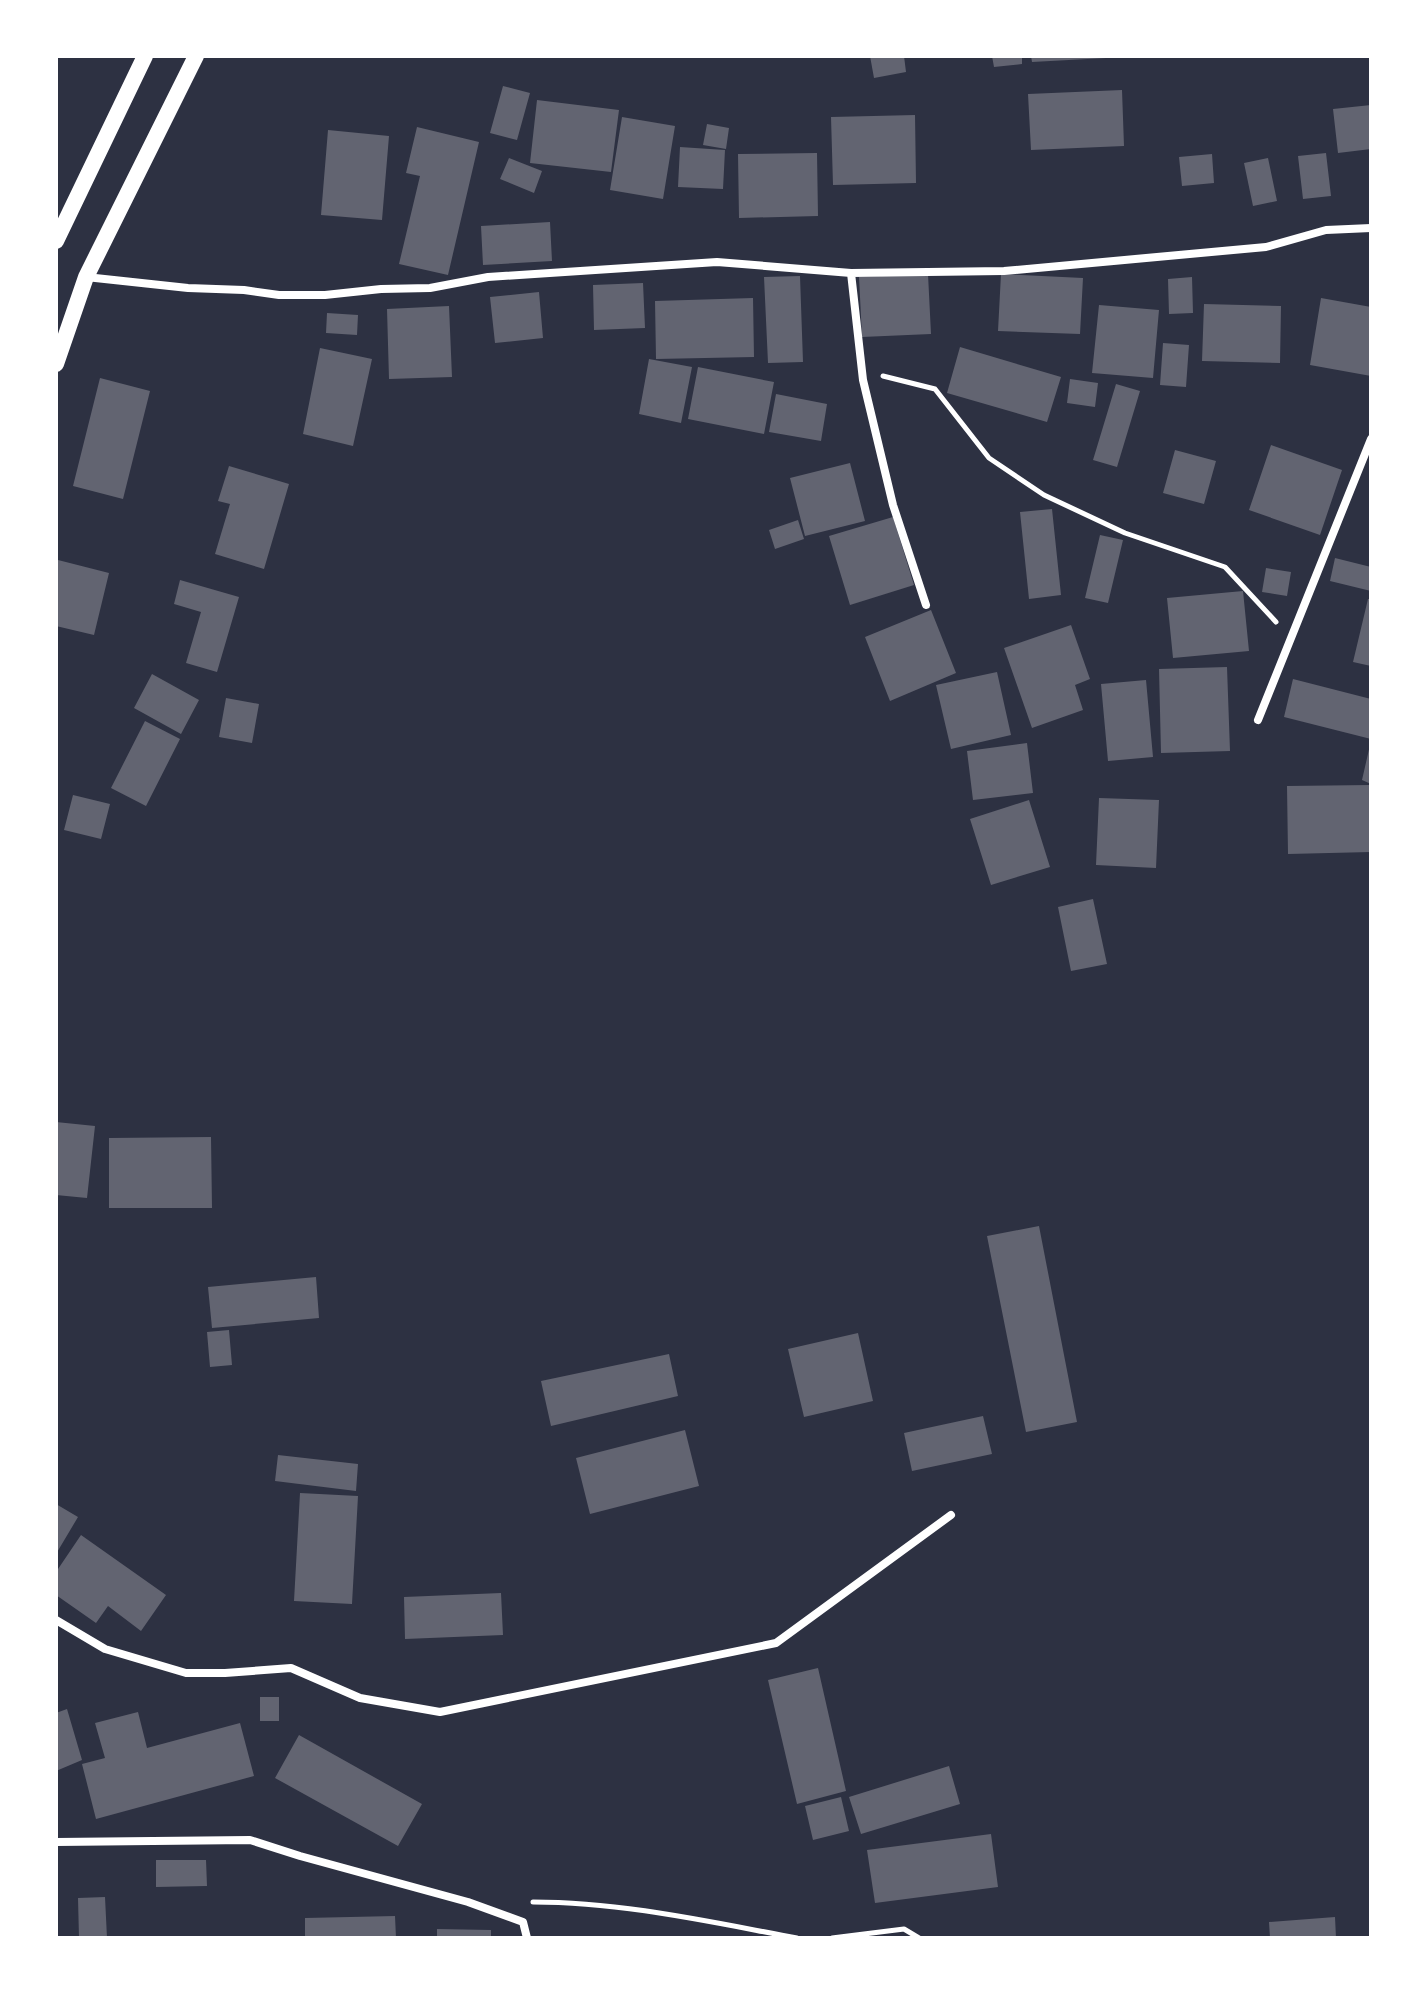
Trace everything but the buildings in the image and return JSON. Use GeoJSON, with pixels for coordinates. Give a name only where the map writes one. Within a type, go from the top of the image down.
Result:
{"type":"FeatureCollection","features":[{"type":"Feature","properties":{"kind":"main road"},"geometry":{"type":"LineString","coordinates":[[56,241],[145,56]]}},
{"type":"Feature","properties":{"kind":"main road"},"geometry":{"type":"LineString","coordinates":[[56,364],[86,277],[196,56]]}},
{"type":"Feature","properties":{"kind":"street"},"geometry":{"type":"LineString","coordinates":[[86,277],[279,295],[325,295],[430,288],[488,277],[717,262],[851,273],[1004,271],[1266,247],[1326,230],[1371,228]]}},
{"type":"Feature","properties":{"kind":"street"},"geometry":{"type":"LineString","coordinates":[[851,273],[862,371],[893,505],[926,605]]}},
{"type":"Feature","properties":{"kind":"street"},"geometry":{"type":"LineString","coordinates":[[1258,720],[1371,439]]}},
{"type":"Feature","properties":{"kind":"street"},"geometry":{"type":"LineString","coordinates":[[56,1620],[105,1649],[186,1673],[291,1668],[360,1698],[440,1712],[776,1643],[951,1515]]}},
{"type":"Feature","properties":{"kind":"street"},"geometry":{"type":"LineString","coordinates":[[56,1842],[250,1840],[468,1902],[523,1922],[527,1938]]}},
{"type":"Feature","properties":{"kind":"path"},"geometry":{"type":"LineString","coordinates":[[862,371],[935,389],[989,458],[1044,495],[1125,533],[1225,567],[1290,640]]}},
{"type":"Feature","properties":{"kind":"path"},"geometry":{"type":"LineString","coordinates":[[524,1902],[566,1902],[648,1911],[797,1938]]}},
{"type":"Feature","properties":{"kind":"path"},"geometry":{"type":"LineString","coordinates":[[832,1938],[904,1929],[919,1938]]}}]}
